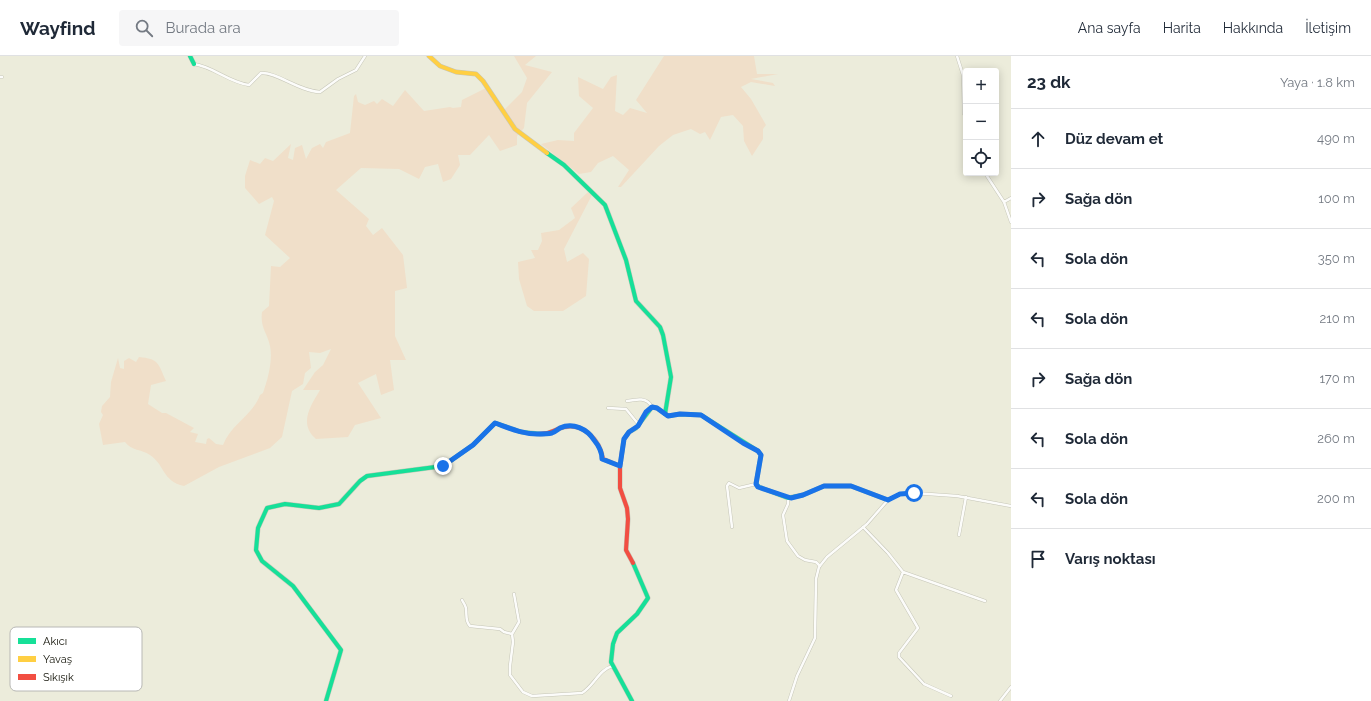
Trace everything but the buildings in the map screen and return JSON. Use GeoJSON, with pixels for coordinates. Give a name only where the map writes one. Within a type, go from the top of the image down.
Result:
{"type":"FeatureCollection","features":[{"type":"Feature","properties":{"kind":"street"},"geometry":{"type":"LineString","coordinates":[[190,56],[194,64],[205,66],[239,84],[249,85],[261,73],[268,72],[301,89],[320,92],[338,79],[356,70],[365,56]]}},
{"type":"Feature","properties":{"kind":"street"},"geometry":{"type":"LineString","coordinates":[[429,56],[440,66],[445,68],[456,72],[476,74],[494,96],[515,129],[537,147],[564,165],[605,205],[626,260],[636,301],[660,327],[664,335],[671,377],[665,414]]}},
{"type":"Feature","properties":{"kind":"street"},"geometry":{"type":"LineString","coordinates":[[957,56],[963,75],[964,104]]}},
{"type":"Feature","properties":{"kind":"street"},"geometry":{"type":"LineString","coordinates":[[987,176],[1004,202],[1011,222]]}},
{"type":"Feature","properties":{"kind":"street"},"geometry":{"type":"LineString","coordinates":[[1004,202],[1011,198]]}},
{"type":"Feature","properties":{"kind":"street"},"geometry":{"type":"LineString","coordinates":[[627,401],[640,399],[647,401],[652,407],[657,408],[668,416],[680,414],[701,415],[743,443],[758,451],[761,455],[756,484]]}},
{"type":"Feature","properties":{"kind":"street"},"geometry":{"type":"LineString","coordinates":[[632,701],[613,666],[613,644],[617,633],[637,614],[648,598],[642,581],[626,550],[628,519],[627,508],[620,488],[620,466],[624,439],[629,432],[633,431],[639,425],[646,412],[652,407]]}},
{"type":"Feature","properties":{"kind":"street"},"geometry":{"type":"LineString","coordinates":[[608,408],[626,409],[639,425]]}},
{"type":"Feature","properties":{"kind":"street"},"geometry":{"type":"LineString","coordinates":[[326,701],[341,650],[293,586],[262,561],[256,550],[258,528],[267,508],[285,504],[319,508],[339,504],[366,476],[443,466],[473,445],[495,423],[522,433],[537,434],[553,433],[561,428],[570,426],[581,428],[588,431],[595,440],[602,453],[602,459],[620,466]]}},
{"type":"Feature","properties":{"kind":"street"},"geometry":{"type":"LineString","coordinates":[[732,527],[727,486],[728,483],[739,488],[756,484]]}},
{"type":"Feature","properties":{"kind":"street"},"geometry":{"type":"LineString","coordinates":[[756,484],[758,487],[788,498],[803,495],[824,486],[851,486],[888,500]]}},
{"type":"Feature","properties":{"kind":"street"},"geometry":{"type":"LineString","coordinates":[[789,701],[797,676],[815,638],[816,580],[820,566],[827,557],[863,527],[888,500],[900,494],[914,493],[966,497],[1011,506]]}},
{"type":"Feature","properties":{"kind":"street"},"geometry":{"type":"LineString","coordinates":[[959,535],[966,497]]}},
{"type":"Feature","properties":{"kind":"street"},"geometry":{"type":"LineString","coordinates":[[788,498],[788,504],[783,515],[787,541],[798,556],[805,560],[816,562],[820,566]]}},
{"type":"Feature","properties":{"kind":"street"},"geometry":{"type":"LineString","coordinates":[[863,527],[888,553],[903,572],[985,601]]}},
{"type":"Feature","properties":{"kind":"street"},"geometry":{"type":"LineString","coordinates":[[903,572],[896,590],[918,628],[899,653],[898,657],[924,684],[951,696]]}},
{"type":"Feature","properties":{"kind":"street"},"geometry":{"type":"LineString","coordinates":[[514,594],[519,622],[512,634],[510,675],[523,692],[532,696],[582,693],[590,689],[602,672],[613,666]]}},
{"type":"Feature","properties":{"kind":"street"},"geometry":{"type":"LineString","coordinates":[[462,600],[466,610],[465,614],[467,624],[470,626],[500,629],[504,632],[512,634]]}},
{"type":"Feature","properties":{"kind":"street"},"geometry":{"type":"LineString","coordinates":[[1000,701],[1011,687]]}},
{"type":"Feature","properties":{"kind":"shaded area"},"geometry":{"type":"Polygon","coordinates":[[[514,56],[536,56],[525,65],[552,72],[527,103],[524,128],[517,136],[517,145],[500,151],[489,135],[470,155],[458,155],[460,165],[451,179],[443,182],[438,164],[425,167],[419,179],[399,169],[361,168],[336,190],[369,219],[366,226],[373,235],[382,228],[403,255],[407,288],[395,291],[395,336],[406,360],[390,360],[394,390],[381,395],[376,374],[358,383],[381,418],[355,425],[348,437],[316,439],[311,433],[307,421],[308,414],[320,390],[303,390],[315,372],[323,365],[331,349],[320,353],[309,352],[311,368],[305,373],[303,384],[292,391],[282,437],[270,448],[219,467],[184,486],[177,484],[168,477],[159,463],[150,455],[131,447],[125,442],[103,445],[99,424],[103,415],[101,412],[102,406],[110,397],[111,382],[118,358],[120,368],[124,369],[124,361],[129,358],[136,362],[139,357],[146,358],[157,363],[166,381],[151,385],[148,404],[162,413],[166,413],[194,428],[190,432],[198,434],[195,442],[206,444],[207,439],[209,438],[216,444],[223,445],[231,431],[252,408],[260,395],[263,393],[268,376],[271,351],[262,322],[262,312],[269,306],[271,266],[280,267],[290,258],[265,235],[274,201],[272,197],[259,204],[245,188],[245,176],[250,160],[260,164],[265,158],[273,161],[291,144],[288,158],[293,160],[295,148],[302,145],[306,159],[312,148],[320,144],[323,148],[326,142],[350,133],[354,96],[356,94],[358,102],[365,105],[374,101],[377,104],[382,99],[393,106],[405,90],[424,111],[461,107],[462,100],[486,88],[502,112],[522,92],[527,78],[514,56]]]}},
{"type":"Feature","properties":{"kind":"shaded area"},"geometry":{"type":"Polygon","coordinates":[[[664,56],[754,56],[757,74],[778,74],[751,79],[773,83],[775,86],[751,82],[741,87],[751,99],[766,125],[763,129],[763,139],[752,156],[744,141],[743,126],[733,115],[721,117],[710,140],[705,132],[700,134],[691,129],[673,135],[659,146],[621,187],[618,187],[629,170],[613,156],[598,163],[591,172],[579,174],[541,144],[558,140],[574,141],[574,133],[593,108],[579,96],[578,77],[603,89],[611,77],[617,75],[615,111],[623,115],[630,108],[647,113],[636,100],[664,56]]]}},
{"type":"Feature","properties":{"kind":"shaded area"},"geometry":{"type":"Polygon","coordinates":[[[588,192],[592,195],[564,249],[567,262],[583,253],[589,259],[586,296],[563,311],[534,311],[527,306],[519,279],[518,262],[535,258],[531,250],[538,250],[542,241],[541,233],[559,230],[575,218],[571,208],[588,192]]]}},
{"type":"Feature","properties":{"kind":"traffic: fast"},"geometry":{"type":"LineString","coordinates":[[190,56],[194,64]]}},
{"type":"Feature","properties":{"kind":"traffic: fast"},"geometry":{"type":"LineString","coordinates":[[547,153],[564,165],[605,205],[626,260],[636,301],[660,327],[663,335],[671,377],[665,414]]}},
{"type":"Feature","properties":{"kind":"traffic: fast"},"geometry":{"type":"LineString","coordinates":[[622,452],[624,439],[629,432],[636,428],[652,407],[657,408],[668,416],[680,414],[701,415],[758,451],[761,455],[756,484],[759,487],[788,498],[803,495],[824,486],[851,486],[888,500]]}},
{"type":"Feature","properties":{"kind":"traffic: fast"},"geometry":{"type":"LineString","coordinates":[[326,701],[341,650],[293,586],[262,561],[256,550],[258,528],[267,508],[285,504],[319,508],[339,504],[360,481],[367,476],[443,466],[473,445],[495,423],[521,432],[540,434]]}},
{"type":"Feature","properties":{"kind":"traffic: fast"},"geometry":{"type":"LineString","coordinates":[[632,701],[611,662],[613,644],[617,633],[637,614],[648,598],[633,563]]}},
{"type":"Feature","properties":{"kind":"traffic: slow"},"geometry":{"type":"LineString","coordinates":[[429,56],[440,66],[456,72],[476,74],[483,81],[515,129],[547,153]]}},
{"type":"Feature","properties":{"kind":"traffic: jam"},"geometry":{"type":"LineString","coordinates":[[540,434],[548,433],[564,427],[578,427],[590,434],[595,440],[603,459],[620,466],[622,452]]}},
{"type":"Feature","properties":{"kind":"traffic: jam"},"geometry":{"type":"LineString","coordinates":[[620,466],[620,488],[627,508],[628,519],[626,550],[633,563]]}},
{"type":"Feature","properties":{"kind":"route"},"geometry":{"type":"LineString","coordinates":[[443,466],[473,445],[495,423],[522,433],[537,434],[553,433],[561,428],[570,426],[581,428],[588,431],[595,440],[602,453],[602,459],[620,466],[624,439],[629,432],[633,431],[638,426],[646,412],[652,407],[657,408],[668,416],[680,414],[701,415],[743,443],[758,451],[761,455],[756,484],[758,487],[788,498],[803,495],[824,486],[851,486],[888,500],[900,494],[914,493]]}}]}
